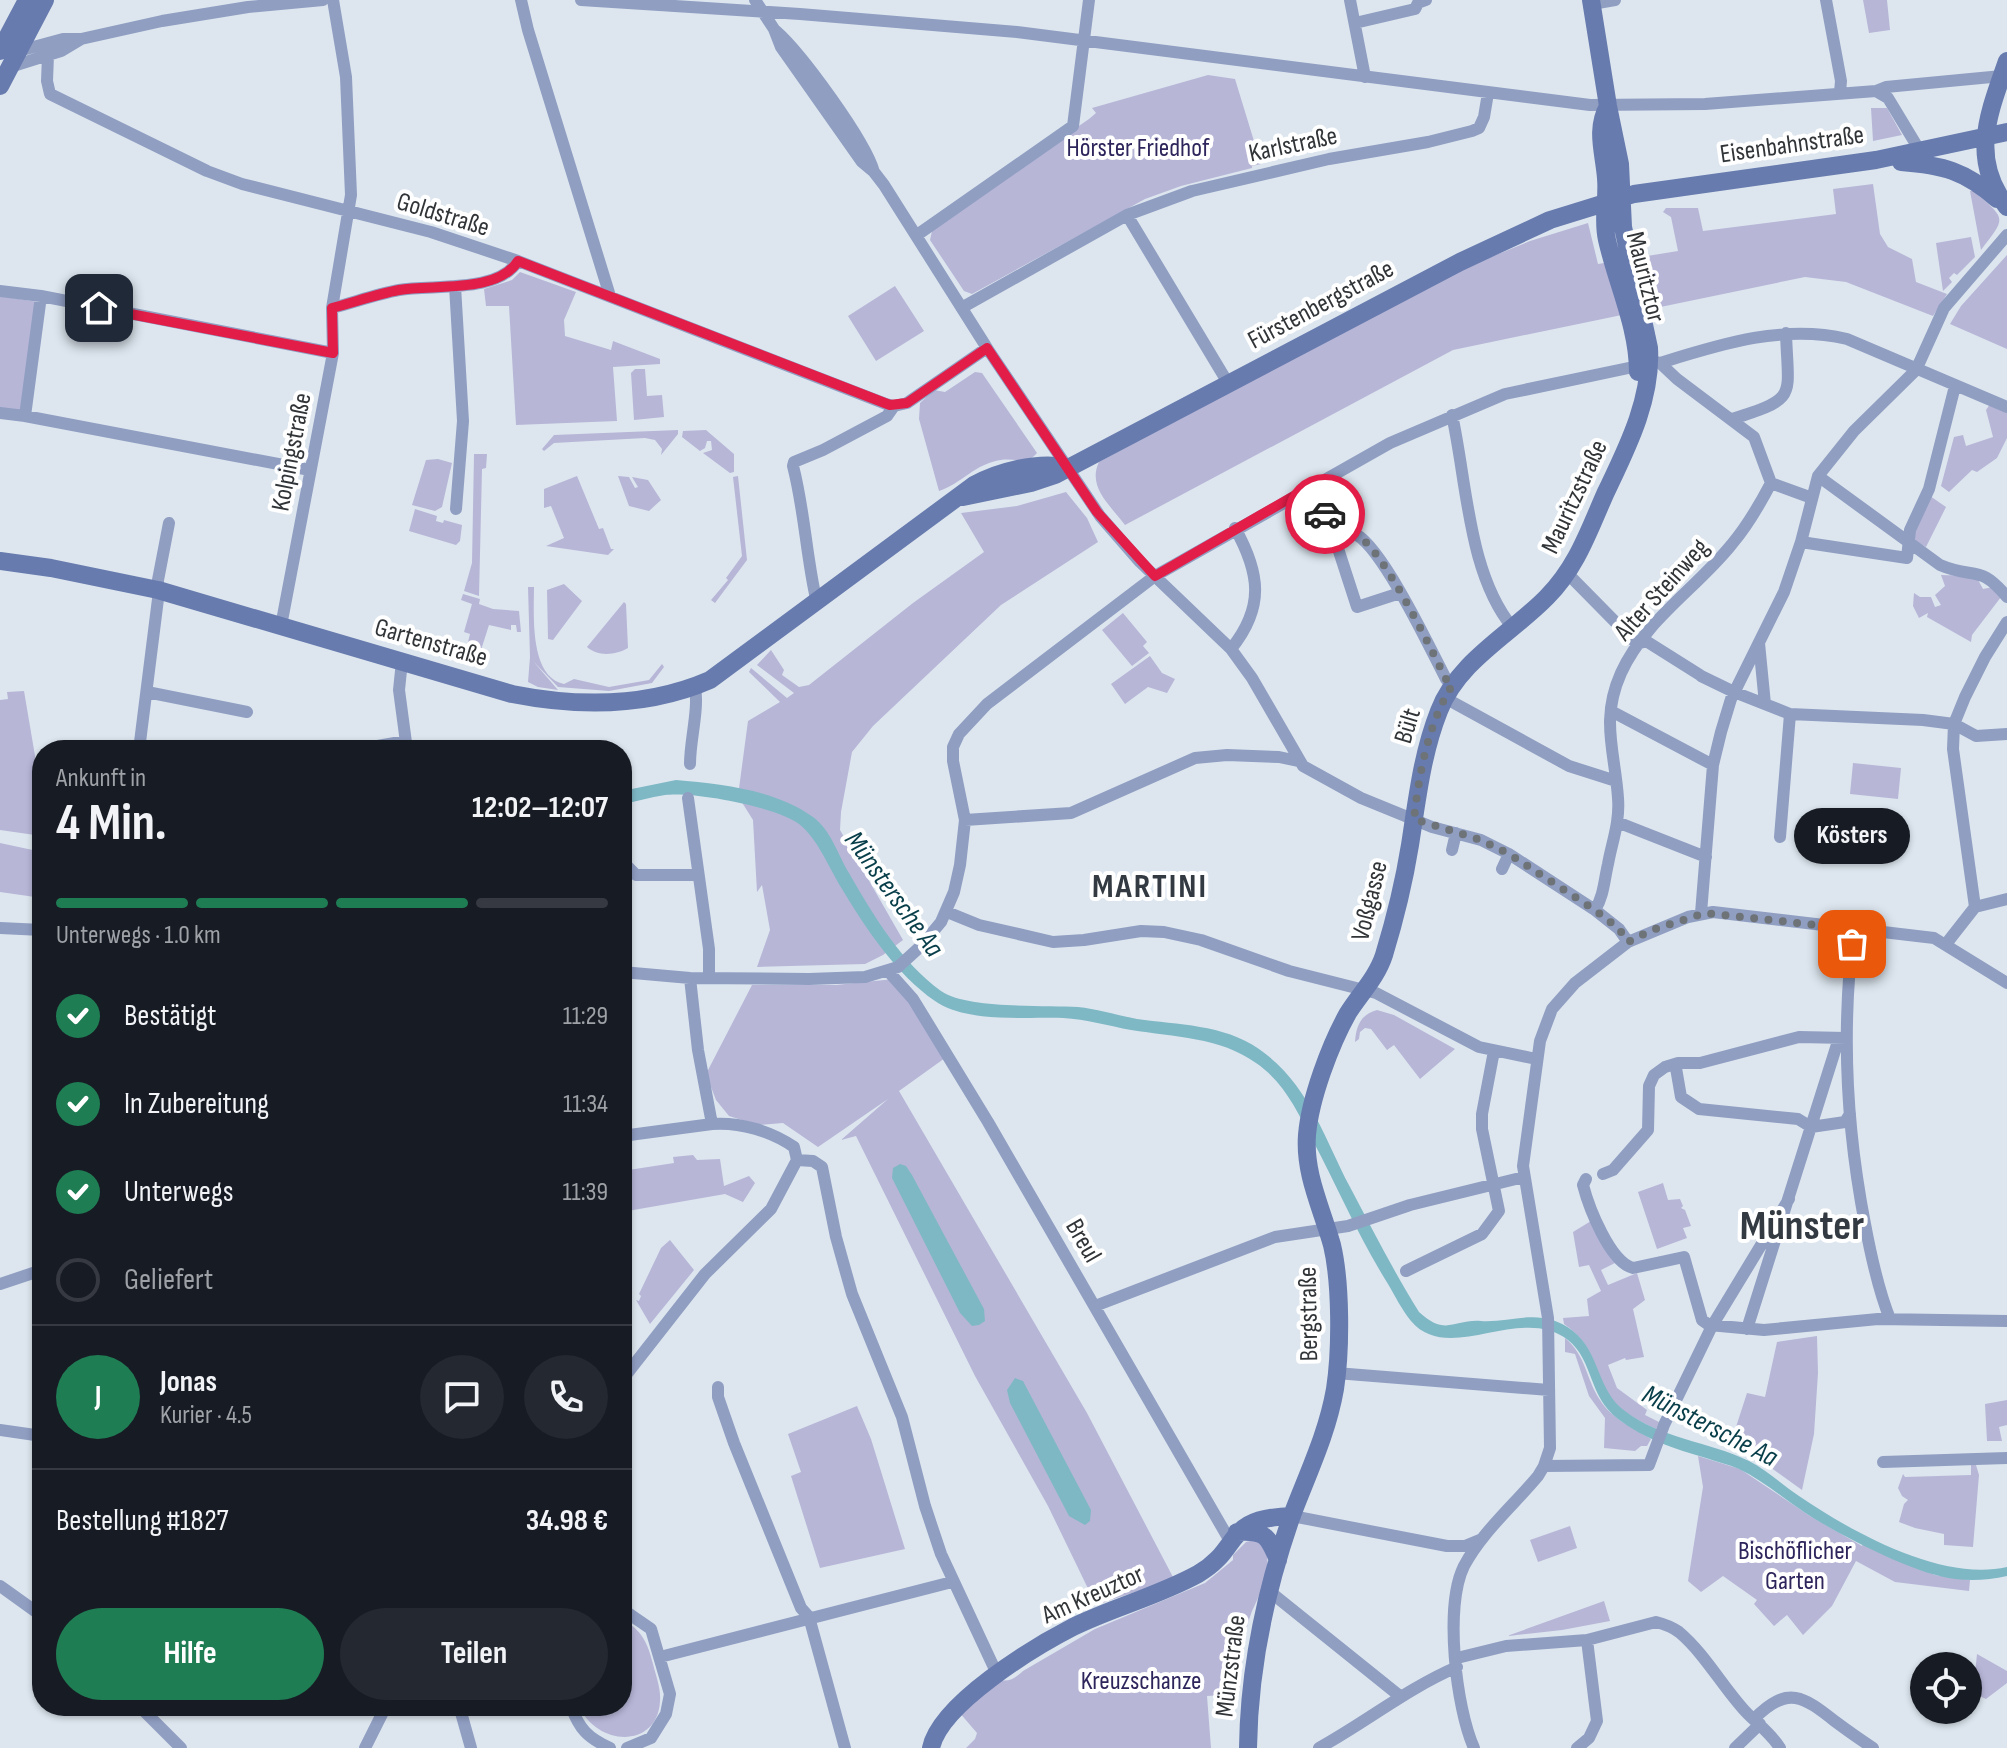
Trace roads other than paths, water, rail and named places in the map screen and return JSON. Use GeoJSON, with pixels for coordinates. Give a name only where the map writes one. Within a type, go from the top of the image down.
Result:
{"type":"FeatureCollection","features":[{"type":"Feature","properties":{"kind":"main road"},"geometry":{"type":"LineString","coordinates":[[0,86],[27,0]]}},
{"type":"Feature","properties":{"kind":"main road"},"geometry":{"type":"LineString","coordinates":[[6,59],[45,0]]}},
{"type":"Feature","properties":{"kind":"main road","name":"Mauritztor"},"geometry":{"type":"LineString","coordinates":[[1592,2],[1608,106],[1600,130],[1607,182],[1614,200],[1607,241],[1626,307],[1649,363]]}},
{"type":"Feature","properties":{"kind":"main road"},"geometry":{"type":"LineString","coordinates":[[2004,68],[1984,137],[1993,186],[2007,208]]}},
{"type":"Feature","properties":{"kind":"main road","name":"Eisenbahnstraße"},"geometry":{"type":"LineString","coordinates":[[1614,200],[1654,191],[1882,159],[2007,132]]}},
{"type":"Feature","properties":{"kind":"main road"},"geometry":{"type":"LineString","coordinates":[[1882,159],[1950,168],[1981,185],[2007,208]]}},
{"type":"Feature","properties":{"kind":"main road","name":"Fürstenbergstraße"},"geometry":{"type":"LineString","coordinates":[[1065,467],[1504,240],[1550,220],[1614,200]]}},
{"type":"Feature","properties":{"kind":"main road","name":"Mauritzstraße"},"geometry":{"type":"LineString","coordinates":[[1513,628],[1548,596],[1576,562],[1628,447],[1649,363]]}},
{"type":"Feature","properties":{"kind":"main road","name":"Gartenstraße"},"geometry":{"type":"LineString","coordinates":[[0,561],[158,590],[512,694],[550,700],[618,703],[695,686],[734,664],[957,498],[1045,479],[1065,467]]}},
{"type":"Feature","properties":{"kind":"main road","name":"Bült"},"geometry":{"type":"LineString","coordinates":[[1414,819],[1426,755],[1449,691],[1478,658],[1513,628]]}},
{"type":"Feature","properties":{"kind":"main road","name":"Voßgasse"},"geometry":{"type":"LineString","coordinates":[[1327,1230],[1309,1169],[1308,1125],[1338,1034],[1370,991],[1385,952],[1414,819]]}},
{"type":"Feature","properties":{"kind":"main road","name":"Bergstraße"},"geometry":{"type":"LineString","coordinates":[[1269,1591],[1292,1516],[1322,1440],[1336,1373],[1337,1287],[1334,1256],[1327,1230]]}},
{"type":"Feature","properties":{"kind":"main road","name":"Am Kreuztor"},"geometry":{"type":"LineString","coordinates":[[931,1748],[944,1721],[997,1674],[1074,1627],[1162,1592],[1202,1571],[1214,1562],[1234,1536],[1263,1518],[1292,1516]]}},
{"type":"Feature","properties":{"kind":"main road"},"geometry":{"type":"LineString","coordinates":[[1234,1536],[1264,1535],[1270,1540],[1278,1560]]}},
{"type":"Feature","properties":{"kind":"main road","name":"Münzstraße"},"geometry":{"type":"LineString","coordinates":[[1248,1748],[1255,1656],[1269,1591]]}},
{"type":"Feature","properties":{"kind":"street"},"geometry":{"type":"LineString","coordinates":[[6,59],[63,39],[81,39],[176,18],[248,7],[323,0]]}},
{"type":"Feature","properties":{"kind":"street","name":"Kolpingstraße"},"geometry":{"type":"LineString","coordinates":[[281,626],[333,353],[332,308],[351,195],[346,77],[333,0]]}},
{"type":"Feature","properties":{"kind":"street"},"geometry":{"type":"LineString","coordinates":[[521,0],[610,296]]}},
{"type":"Feature","properties":{"kind":"street"},"geometry":{"type":"LineString","coordinates":[[581,0],[1083,39],[1608,106],[1705,104],[1871,91],[2004,68]]}},
{"type":"Feature","properties":{"kind":"street"},"geometry":{"type":"LineString","coordinates":[[755,0],[870,157],[874,172],[1065,467],[1106,523],[1155,576],[1231,649],[1252,678],[1298,761],[1310,772],[1347,792],[1414,819],[1481,840],[1509,854],[1595,910],[1619,929],[1628,942]]}},
{"type":"Feature","properties":{"kind":"street"},"geometry":{"type":"LineString","coordinates":[[917,235],[1073,126],[1089,0]]}},
{"type":"Feature","properties":{"kind":"street"},"geometry":{"type":"LineString","coordinates":[[1350,0],[1365,77]]}},
{"type":"Feature","properties":{"kind":"street"},"geometry":{"type":"LineString","coordinates":[[1355,23],[1415,9],[1418,3],[1426,0]]}},
{"type":"Feature","properties":{"kind":"street"},"geometry":{"type":"LineString","coordinates":[[1592,2],[1615,0]]}},
{"type":"Feature","properties":{"kind":"street"},"geometry":{"type":"LineString","coordinates":[[1826,0],[1841,81],[1840,92]]}},
{"type":"Feature","properties":{"kind":"street"},"geometry":{"type":"LineString","coordinates":[[6,59],[48,55],[81,39]]}},
{"type":"Feature","properties":{"kind":"street","name":"Goldstraße"},"geometry":{"type":"LineString","coordinates":[[48,55],[50,94],[207,171],[242,184],[431,232],[518,261],[900,404]]}},
{"type":"Feature","properties":{"kind":"street"},"geometry":{"type":"LineString","coordinates":[[1871,91],[1888,98],[1920,151]]}},
{"type":"Feature","properties":{"kind":"street","name":"Karlstraße"},"geometry":{"type":"LineString","coordinates":[[963,307],[1127,215],[1192,191],[1329,159],[1472,131],[1479,128],[1484,117],[1488,93]]}},
{"type":"Feature","properties":{"kind":"street"},"geometry":{"type":"LineString","coordinates":[[1127,215],[1227,381]]}},
{"type":"Feature","properties":{"kind":"street"},"geometry":{"type":"LineString","coordinates":[[1701,913],[1713,765],[1734,692],[1784,592],[1812,498],[1854,431],[1916,370],[1944,308],[2007,235]]}},
{"type":"Feature","properties":{"kind":"street"},"geometry":{"type":"LineString","coordinates":[[332,308],[402,290],[480,283],[497,277],[518,261]]}},
{"type":"Feature","properties":{"kind":"street"},"geometry":{"type":"LineString","coordinates":[[455,286],[463,421],[456,509]]}},
{"type":"Feature","properties":{"kind":"street"},"geometry":{"type":"LineString","coordinates":[[0,291],[41,296],[333,353]]}},
{"type":"Feature","properties":{"kind":"street"},"geometry":{"type":"LineString","coordinates":[[25,416],[41,296]]}},
{"type":"Feature","properties":{"kind":"street"},"geometry":{"type":"LineString","coordinates":[[1732,419],[1771,407],[1779,402],[1786,391],[1789,375],[1786,333]]}},
{"type":"Feature","properties":{"kind":"street"},"geometry":{"type":"LineString","coordinates":[[632,973],[690,978],[846,978],[898,965],[931,935],[947,912],[960,865],[965,820],[953,747],[959,734],[987,704],[1155,576],[1390,443],[1452,415],[1518,390],[1649,363],[1753,337],[1786,333],[1821,333],[1847,339],[2007,407]]}},
{"type":"Feature","properties":{"kind":"street"},"geometry":{"type":"LineString","coordinates":[[819,600],[806,553],[801,503],[793,466],[798,460],[887,416],[900,404],[987,348]]}},
{"type":"Feature","properties":{"kind":"street"},"geometry":{"type":"LineString","coordinates":[[1649,363],[1677,379],[1754,437],[1771,483],[1812,498]]}},
{"type":"Feature","properties":{"kind":"street"},"geometry":{"type":"LineString","coordinates":[[1801,542],[1907,558],[1910,530],[1929,489],[1955,386]]}},
{"type":"Feature","properties":{"kind":"street"},"geometry":{"type":"LineString","coordinates":[[0,413],[310,470]]}},
{"type":"Feature","properties":{"kind":"street"},"geometry":{"type":"LineString","coordinates":[[1452,415],[1476,554],[1494,596],[1513,628]]}},
{"type":"Feature","properties":{"kind":"street"},"geometry":{"type":"LineString","coordinates":[[1824,476],[1907,542],[1953,570],[1980,573],[1993,580],[2007,597]]}},
{"type":"Feature","properties":{"kind":"street","name":"Alter Steinweg"},"geometry":{"type":"LineString","coordinates":[[1595,910],[1605,889],[1617,822],[1616,781],[1610,743],[1611,711],[1622,672],[1637,644],[1733,544],[1771,483]]}},
{"type":"Feature","properties":{"kind":"street"},"geometry":{"type":"LineString","coordinates":[[1311,486],[1333,533],[1357,607],[1400,593]]}},
{"type":"Feature","properties":{"kind":"street"},"geometry":{"type":"LineString","coordinates":[[140,740],[158,580],[169,523]]}},
{"type":"Feature","properties":{"kind":"street"},"geometry":{"type":"LineString","coordinates":[[1231,649],[1251,620],[1255,595],[1248,551],[1235,528]]}},
{"type":"Feature","properties":{"kind":"street"},"geometry":{"type":"LineString","coordinates":[[1333,533],[1347,531],[1362,538],[1400,593],[1446,679],[1449,691],[1569,766],[1616,781]]}},
{"type":"Feature","properties":{"kind":"street"},"geometry":{"type":"LineString","coordinates":[[1568,574],[1637,644],[1646,641],[1701,676],[1790,714],[1923,720],[1954,724],[1976,736],[2007,734]]}},
{"type":"Feature","properties":{"kind":"street"},"geometry":{"type":"LineString","coordinates":[[1975,907],[1953,749],[1954,724],[1985,657],[2007,622]]}},
{"type":"Feature","properties":{"kind":"street"},"geometry":{"type":"LineString","coordinates":[[1759,642],[1765,704]]}},
{"type":"Feature","properties":{"kind":"street"},"geometry":{"type":"LineString","coordinates":[[402,661],[399,690],[405,740]]}},
{"type":"Feature","properties":{"kind":"street"},"geometry":{"type":"LineString","coordinates":[[690,764],[697,697],[695,686]]}},
{"type":"Feature","properties":{"kind":"street"},"geometry":{"type":"LineString","coordinates":[[147,692],[247,712]]}},
{"type":"Feature","properties":{"kind":"street"},"geometry":{"type":"LineString","coordinates":[[1611,711],[1713,765]]}},
{"type":"Feature","properties":{"kind":"street"},"geometry":{"type":"LineString","coordinates":[[1780,837],[1790,714]]}},
{"type":"Feature","properties":{"kind":"street"},"geometry":{"type":"LineString","coordinates":[[965,820],[1071,813],[1195,758],[1227,755],[1298,761]]}},
{"type":"Feature","properties":{"kind":"street"},"geometry":{"type":"LineString","coordinates":[[688,798],[709,949],[709,978]]}},
{"type":"Feature","properties":{"kind":"street"},"geometry":{"type":"LineString","coordinates":[[1617,822],[1706,857]]}},
{"type":"Feature","properties":{"kind":"street"},"geometry":{"type":"LineString","coordinates":[[1452,850],[1456,833]]}},
{"type":"Feature","properties":{"kind":"street"},"geometry":{"type":"LineString","coordinates":[[1499,874],[1509,854]]}},
{"type":"Feature","properties":{"kind":"street"},"geometry":{"type":"LineString","coordinates":[[632,871],[636,875],[698,875]]}},
{"type":"Feature","properties":{"kind":"street"},"geometry":{"type":"LineString","coordinates":[[1946,944],[1975,907],[2007,899]]}},
{"type":"Feature","properties":{"kind":"street"},"geometry":{"type":"LineString","coordinates":[[947,912],[979,925],[1053,942],[1141,931],[1177,934],[1289,971],[1370,991],[1464,1041],[1494,1051],[1536,1059]]}},
{"type":"Feature","properties":{"kind":"street"},"geometry":{"type":"LineString","coordinates":[[1474,1748],[1461,1710],[1457,1663],[1455,1602],[1464,1566],[1482,1539],[1544,1466],[1550,1448],[1548,1324],[1524,1177],[1536,1059],[1547,1019],[1568,989],[1628,942],[1652,930],[1701,913],[1713,912],[1930,937],[2007,983]]}},
{"type":"Feature","properties":{"kind":"street"},"geometry":{"type":"LineString","coordinates":[[0,928],[32,930]]}},
{"type":"Feature","properties":{"kind":"street"},"geometry":{"type":"LineString","coordinates":[[1854,929],[1842,1038],[1870,1250],[1890,1319]]}},
{"type":"Feature","properties":{"kind":"street","name":"Breul"},"geometry":{"type":"LineString","coordinates":[[898,965],[913,999],[1234,1536]]}},
{"type":"Feature","properties":{"kind":"street"},"geometry":{"type":"LineString","coordinates":[[690,978],[698,1050],[712,1124]]}},
{"type":"Feature","properties":{"kind":"street"},"geometry":{"type":"LineString","coordinates":[[1603,1174],[1613,1170],[1646,1133],[1649,1128],[1647,1096],[1650,1082],[1656,1073],[1669,1065],[1700,1063],[1799,1037],[1842,1038]]}},
{"type":"Feature","properties":{"kind":"street"},"geometry":{"type":"LineString","coordinates":[[1747,1329],[1842,1038]]}},
{"type":"Feature","properties":{"kind":"street"},"geometry":{"type":"LineString","coordinates":[[1406,1271],[1482,1234],[1499,1211],[1484,1144],[1482,1114],[1494,1051]]}},
{"type":"Feature","properties":{"kind":"street"},"geometry":{"type":"LineString","coordinates":[[1676,1068],[1681,1097],[1699,1109],[1798,1119],[1811,1127],[1845,1122],[1850,1114]]}},
{"type":"Feature","properties":{"kind":"street"},"geometry":{"type":"LineString","coordinates":[[632,1135],[723,1123],[774,1133],[794,1147],[797,1160],[771,1209],[705,1274],[632,1367]]}},
{"type":"Feature","properties":{"kind":"street"},"geometry":{"type":"LineString","coordinates":[[797,1160],[813,1161],[822,1167],[836,1237],[852,1294],[902,1417],[925,1506],[952,1582],[997,1674]]}},
{"type":"Feature","properties":{"kind":"street","name":"Bergstraße"},"geometry":{"type":"LineString","coordinates":[[1327,1230],[1354,1225],[1410,1205],[1524,1177]]}},
{"type":"Feature","properties":{"kind":"street"},"geometry":{"type":"LineString","coordinates":[[1586,1179],[1583,1185],[1596,1223],[1623,1263],[1633,1268],[1684,1257],[1702,1320],[1712,1326],[1794,1329],[1890,1319],[2007,1321]]}},
{"type":"Feature","properties":{"kind":"street"},"geometry":{"type":"LineString","coordinates":[[1544,1466],[1649,1465],[1663,1428],[1712,1326],[1789,1199]]}},
{"type":"Feature","properties":{"kind":"street"},"geometry":{"type":"LineString","coordinates":[[1095,1306],[1275,1237],[1327,1230]]}},
{"type":"Feature","properties":{"kind":"street"},"geometry":{"type":"LineString","coordinates":[[0,1284],[32,1273]]}},
{"type":"Feature","properties":{"kind":"street"},"geometry":{"type":"LineString","coordinates":[[1336,1373],[1549,1390]]}},
{"type":"Feature","properties":{"kind":"street"},"geometry":{"type":"LineString","coordinates":[[718,1387],[718,1397],[734,1443],[801,1608],[809,1617],[845,1748]]}},
{"type":"Feature","properties":{"kind":"street"},"geometry":{"type":"LineString","coordinates":[[0,1430],[32,1435]]}},
{"type":"Feature","properties":{"kind":"street"},"geometry":{"type":"LineString","coordinates":[[1883,1462],[2007,1458]]}},
{"type":"Feature","properties":{"kind":"street"},"geometry":{"type":"LineString","coordinates":[[1292,1516],[1447,1546],[1465,1546],[1482,1539]]}},
{"type":"Feature","properties":{"kind":"street"},"geometry":{"type":"LineString","coordinates":[[1447,1546],[1459,1555],[1464,1566]]}},
{"type":"Feature","properties":{"kind":"street"},"geometry":{"type":"LineString","coordinates":[[660,1657],[952,1582]]}},
{"type":"Feature","properties":{"kind":"street"},"geometry":{"type":"LineString","coordinates":[[0,1586],[32,1609]]}},
{"type":"Feature","properties":{"kind":"street"},"geometry":{"type":"LineString","coordinates":[[1269,1591],[1401,1697]]}},
{"type":"Feature","properties":{"kind":"street"},"geometry":{"type":"LineString","coordinates":[[627,1748],[651,1738],[666,1714],[670,1694],[651,1629],[632,1616]]}},
{"type":"Feature","properties":{"kind":"street"},"geometry":{"type":"LineString","coordinates":[[1319,1748],[1457,1663],[1506,1646],[1587,1640],[1656,1622],[1679,1632],[1780,1748]]}},
{"type":"Feature","properties":{"kind":"street"},"geometry":{"type":"LineString","coordinates":[[1577,1748],[1589,1738],[1597,1721],[1587,1640]]}},
{"type":"Feature","properties":{"kind":"street"},"geometry":{"type":"LineString","coordinates":[[1735,1748],[1762,1712],[1787,1698],[1801,1697],[1873,1748]]}},
{"type":"Feature","properties":{"kind":"street"},"geometry":{"type":"LineString","coordinates":[[149,1716],[181,1748]]}},
{"type":"Feature","properties":{"kind":"street"},"geometry":{"type":"LineString","coordinates":[[365,1748],[381,1716]]}},
{"type":"Feature","properties":{"kind":"street"},"geometry":{"type":"LineString","coordinates":[[464,1716],[471,1748]]}},
{"type":"Feature","properties":{"kind":"street"},"geometry":{"type":"LineString","coordinates":[[574,1716],[586,1735],[610,1748]]}},
{"type":"Feature","properties":{"kind":"place","name":"Kösters"},"geometry":{"type":"Point","coordinates":[1852,944]}},
{"type":"Feature","properties":{"kind":"district","name":"MARTINI"},"geometry":{"type":"Point","coordinates":[1150,886]}},
{"type":"Feature","properties":{"kind":"district","name":"Münster"},"geometry":{"type":"Point","coordinates":[1802,1226]}},
{"type":"Feature","properties":{"kind":"park label","name":"Hörster Friedhof"},"geometry":{"type":"Point","coordinates":[1138,148]}},
{"type":"Feature","properties":{"kind":"park label","name":"Bischöflicher Garten"},"geometry":{"type":"Point","coordinates":[1795,1566]}},
{"type":"Feature","properties":{"kind":"park label","name":"Kreuzschanze"},"geometry":{"type":"Point","coordinates":[1141,1681]}},
{"type":"Feature","properties":{"kind":"water label","name":"Münstersche Aa"},"geometry":{"type":"Point","coordinates":[894,894]}},
{"type":"Feature","properties":{"kind":"water label","name":"Münstersche Aa"},"geometry":{"type":"Point","coordinates":[1710,1426]}}]}
